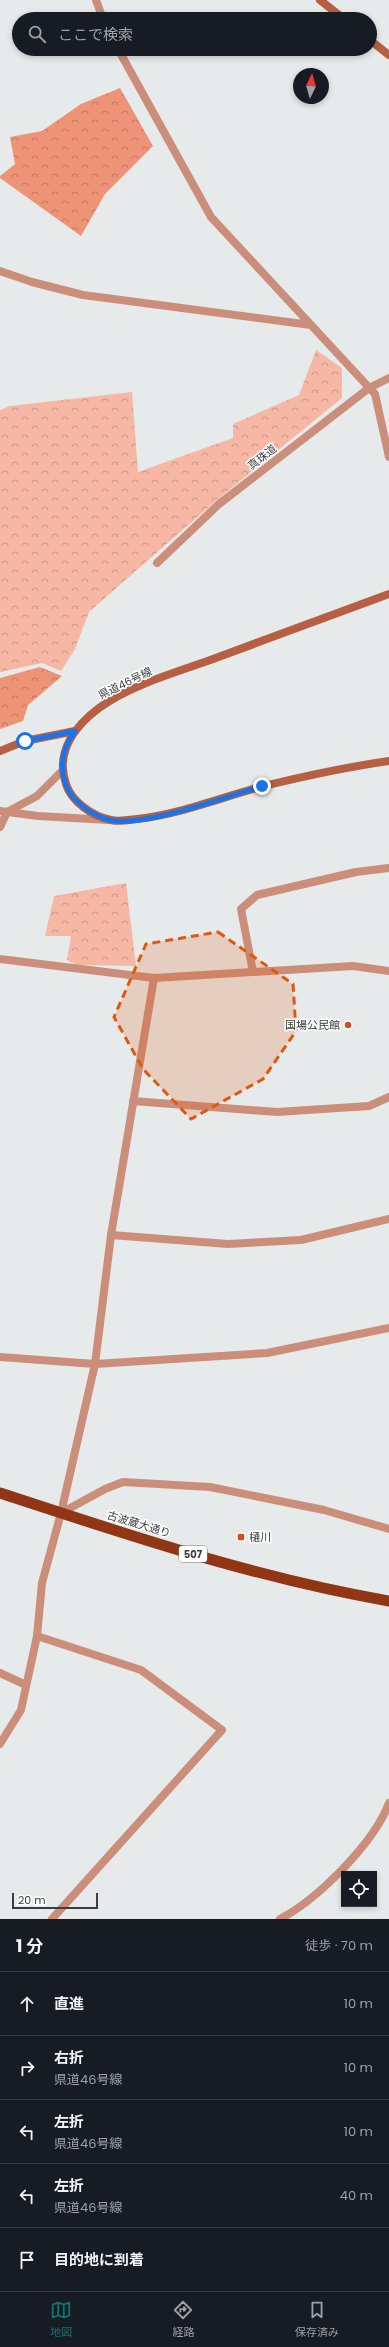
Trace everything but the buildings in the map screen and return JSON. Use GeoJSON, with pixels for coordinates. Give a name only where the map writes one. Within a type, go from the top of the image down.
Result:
{"type":"FeatureCollection","features":[{"type":"Feature","properties":{"kind":"highway","name":"古波蔵大通り"},"geometry":{"type":"LineString","coordinates":[[0,1492],[61,1513],[225,1564],[290,1581],[389,1601]]}},
{"type":"Feature","properties":{"kind":"main road"},"geometry":{"type":"LineString","coordinates":[[320,0],[335,12]]}},
{"type":"Feature","properties":{"kind":"main road"},"geometry":{"type":"LineString","coordinates":[[377,46],[389,55]]}},
{"type":"Feature","properties":{"kind":"main road","name":"県道46号線"},"geometry":{"type":"LineString","coordinates":[[110,820],[79,804],[69,791],[62,771],[67,742],[75,731],[100,708],[145,685],[389,594]]}},
{"type":"Feature","properties":{"kind":"main road"},"geometry":{"type":"LineString","coordinates":[[0,751],[25,741],[75,731]]}},
{"type":"Feature","properties":{"kind":"main road"},"geometry":{"type":"LineString","coordinates":[[110,820],[150,818],[284,781],[350,766],[389,761]]}},
{"type":"Feature","properties":{"kind":"street"},"geometry":{"type":"LineString","coordinates":[[96,0],[100,12]]}},
{"type":"Feature","properties":{"kind":"street"},"geometry":{"type":"LineString","coordinates":[[122,56],[211,217],[375,394],[389,457]]}},
{"type":"Feature","properties":{"kind":"street"},"geometry":{"type":"LineString","coordinates":[[0,271],[32,282],[83,295],[311,325]]}},
{"type":"Feature","properties":{"kind":"street","name":"真珠道"},"geometry":{"type":"LineString","coordinates":[[157,563],[219,504],[369,388],[389,378]]}},
{"type":"Feature","properties":{"kind":"street"},"geometry":{"type":"LineString","coordinates":[[3,812],[37,796],[62,771]]}},
{"type":"Feature","properties":{"kind":"street"},"geometry":{"type":"LineString","coordinates":[[3,812],[38,816],[110,820]]}},
{"type":"Feature","properties":{"kind":"street"},"geometry":{"type":"LineString","coordinates":[[0,826],[3,812]]}},
{"type":"Feature","properties":{"kind":"street"},"geometry":{"type":"LineString","coordinates":[[253,972],[240,909],[257,895],[356,872],[389,868]]}},
{"type":"Feature","properties":{"kind":"street"},"geometry":{"type":"LineString","coordinates":[[0,959],[154,978],[353,966],[389,971]]}},
{"type":"Feature","properties":{"kind":"street"},"geometry":{"type":"LineString","coordinates":[[0,1744],[21,1710],[37,1636],[42,1583],[61,1513],[95,1364],[111,1235],[154,978]]}},
{"type":"Feature","properties":{"kind":"street"},"geometry":{"type":"LineString","coordinates":[[133,1101],[277,1112],[370,1106],[389,1097]]}},
{"type":"Feature","properties":{"kind":"street"},"geometry":{"type":"LineString","coordinates":[[111,1235],[228,1244],[301,1240],[389,1219]]}},
{"type":"Feature","properties":{"kind":"street"},"geometry":{"type":"LineString","coordinates":[[0,1357],[95,1364],[268,1353],[389,1328]]}},
{"type":"Feature","properties":{"kind":"street"},"geometry":{"type":"LineString","coordinates":[[61,1513],[105,1489],[123,1482],[210,1487],[324,1510],[389,1529]]}},
{"type":"Feature","properties":{"kind":"street"},"geometry":{"type":"LineString","coordinates":[[37,1636],[141,1670],[222,1730],[52,1919]]}},
{"type":"Feature","properties":{"kind":"street"},"geometry":{"type":"LineString","coordinates":[[0,1673],[26,1685]]}},
{"type":"Feature","properties":{"kind":"street"},"geometry":{"type":"LineString","coordinates":[[280,1919],[296,1910],[345,1866],[383,1819],[389,1803]]}},
{"type":"Feature","properties":{"kind":"highlighted area"},"geometry":{"type":"Polygon","coordinates":[[[218,932],[293,984],[296,1031],[263,1079],[191,1119],[143,1069],[114,1017],[146,944],[218,932]]]}},
{"type":"Feature","properties":{"kind":"green space"},"geometry":{"type":"Polygon","coordinates":[[[120,88],[153,146],[105,194],[81,236],[0,178],[0,176],[15,164],[10,137],[42,131],[81,104],[120,88]]]}},
{"type":"Feature","properties":{"kind":"green space"},"geometry":{"type":"Polygon","coordinates":[[[316,350],[342,368],[342,398],[218,499],[89,612],[75,649],[61,671],[42,663],[0,672],[0,410],[10,406],[132,392],[138,472],[233,438],[233,424],[299,395],[316,350]]]}},
{"type":"Feature","properties":{"kind":"green space"},"geometry":{"type":"Polygon","coordinates":[[[40,667],[62,676],[28,705],[23,721],[0,729],[0,678],[40,667]]]}},
{"type":"Feature","properties":{"kind":"green space"},"geometry":{"type":"Polygon","coordinates":[[[126,883],[136,966],[77,965],[67,960],[71,936],[45,936],[54,896],[126,883]]]}},
{"type":"Feature","properties":{"kind":"place","name":"国場公民館"},"geometry":{"type":"Point","coordinates":[348,1025]}},
{"type":"Feature","properties":{"kind":"place","name":"樋川"},"geometry":{"type":"Point","coordinates":[241,1537]}},
{"type":"Feature","properties":{"kind":"route"},"geometry":{"type":"LineString","coordinates":[[25,741],[75,731],[67,742],[64,754],[62,771],[66,784],[69,791],[79,804],[110,820],[150,818],[214,801],[262,786]]}}]}
